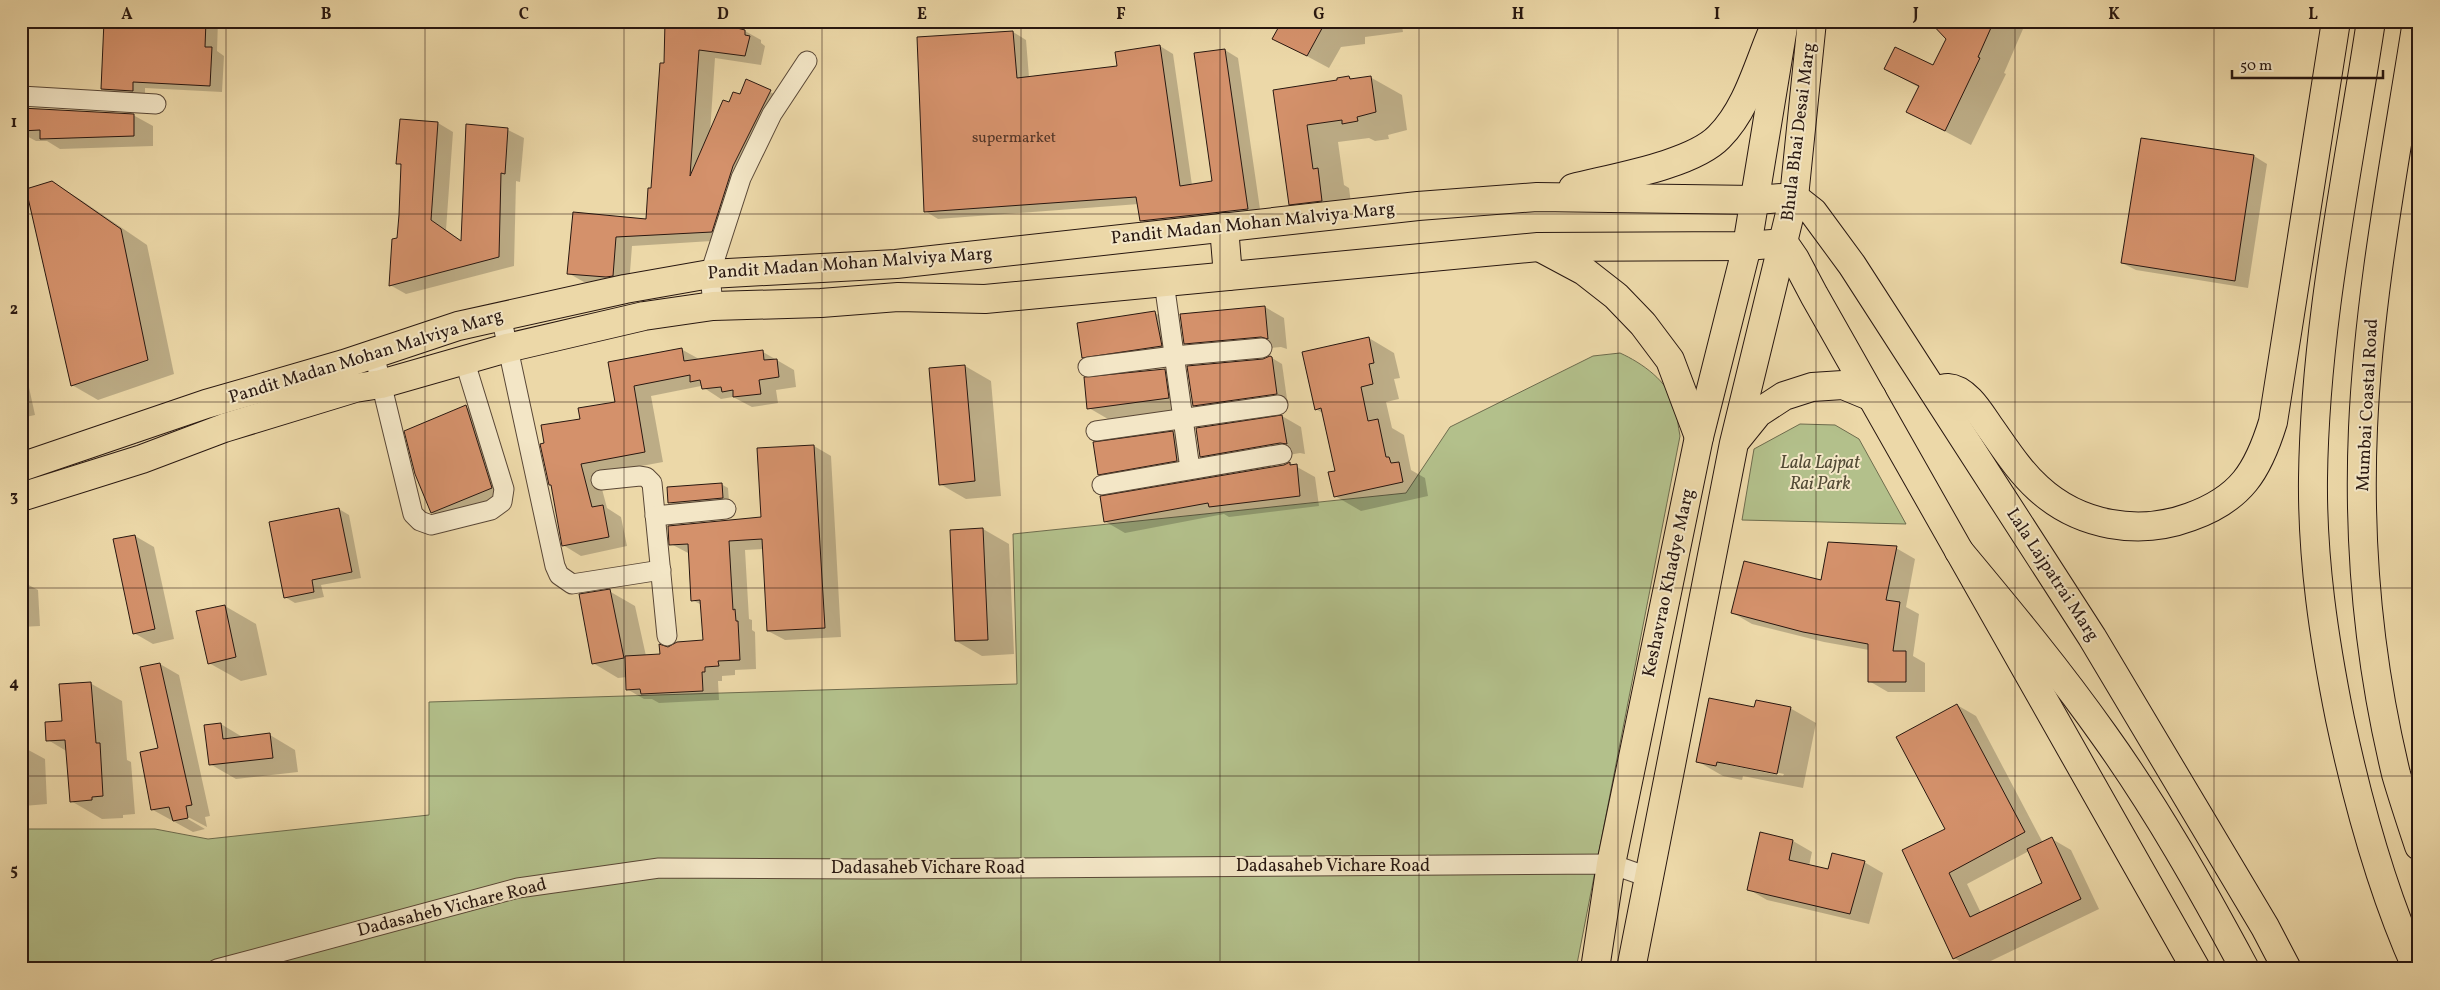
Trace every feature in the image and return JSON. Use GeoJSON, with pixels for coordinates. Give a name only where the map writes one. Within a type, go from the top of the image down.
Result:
{"type":"FeatureCollection","features":[{"type":"Feature","properties":{"kind":"main road"},"geometry":{"type":"LineString","coordinates":[[1537,198],[1690,156],[1719,137],[1742,105],[1777,21]]}},
{"type":"Feature","properties":{"kind":"main road","name":"Bhula Bhai Desai Marg"},"geometry":{"type":"LineString","coordinates":[[1756,200],[1784,21]]}},
{"type":"Feature","properties":{"kind":"main road","name":"Bhula Bhai Desai Marg"},"geometry":{"type":"LineString","coordinates":[[1784,243],[1794,197],[1812,21]]}},
{"type":"Feature","properties":{"kind":"main road"},"geometry":{"type":"LineString","coordinates":[[1933,390],[1949,388],[1964,395],[1975,406],[2021,470],[2038,488],[2076,514],[2100,522],[2128,527],[2156,526],[2208,510],[2234,493],[2251,474],[2264,452],[2273,422],[2336,21]]}},
{"type":"Feature","properties":{"kind":"main road"},"geometry":{"type":"LineString","coordinates":[[2371,21],[2330,271],[2318,385],[2313,478],[2316,568],[2327,656],[2354,785],[2370,843],[2416,969]]}},
{"type":"Feature","properties":{"kind":"main road","name":"Mumbai Coastal Road"},"geometry":{"type":"LineString","coordinates":[[2417,21],[2374,306],[2363,429],[2364,555],[2377,677],[2396,774],[2419,846]]}},
{"type":"Feature","properties":{"kind":"main road","name":"Pandit Madan Mohan Malviya Marg"},"geometry":{"type":"LineString","coordinates":[[21,467],[206,404],[374,354],[458,326],[625,289],[710,274],[896,264],[1418,206],[1537,198],[1756,200],[1794,197]]}},
{"type":"Feature","properties":{"kind":"main road","name":"Lala Lajpatrai Marg"},"geometry":{"type":"LineString","coordinates":[[1794,197],[1813,212],[1852,265],[2092,637],[2265,927],[2287,969]]}},
{"type":"Feature","properties":{"kind":"main road","name":"Keshavrao Khadye Marg"},"geometry":{"type":"LineString","coordinates":[[1595,969],[1611,864],[1699,437],[1747,246],[1756,200]]}},
{"type":"Feature","properties":{"kind":"main road"},"geometry":{"type":"LineString","coordinates":[[1224,227],[1228,276]]}},
{"type":"Feature","properties":{"kind":"main road"},"geometry":{"type":"LineString","coordinates":[[1747,246],[1784,243],[1795,259],[2196,969]]}},
{"type":"Feature","properties":{"kind":"main road","name":"Keshavrao Khadye Marg"},"geometry":{"type":"LineString","coordinates":[[1631,969],[1734,444],[1784,243]]}},
{"type":"Feature","properties":{"kind":"main road"},"geometry":{"type":"LineString","coordinates":[[1538,246],[1584,271],[1616,296],[1643,324],[1670,360],[1699,437]]}},
{"type":"Feature","properties":{"kind":"main road","name":"Pandit Madan Mohan Malviya Marg"},"geometry":{"type":"LineString","coordinates":[[21,497],[142,459],[224,428],[355,388],[381,384],[464,359],[644,316],[713,306],[820,303],[898,298],[985,298],[1538,246],[1747,246]]}},
{"type":"Feature","properties":{"kind":"main road"},"geometry":{"type":"LineString","coordinates":[[1734,444],[1758,413],[1784,396],[1798,391],[1812,387],[1843,385],[1872,397]]}},
{"type":"Feature","properties":{"kind":"main road"},"geometry":{"type":"LineString","coordinates":[[1959,551],[2036,645],[2105,736],[2212,907],[2245,969]]}},
{"type":"Feature","properties":{"kind":"street"},"geometry":{"type":"LineString","coordinates":[[713,306],[710,274],[741,178],[772,114],[807,61]]}},
{"type":"Feature","properties":{"kind":"street"},"geometry":{"type":"LineString","coordinates":[[21,96],[156,104]]}},
{"type":"Feature","properties":{"kind":"street"},"geometry":{"type":"LineString","coordinates":[[896,264],[898,298]]}},
{"type":"Feature","properties":{"kind":"street"},"geometry":{"type":"LineString","coordinates":[[1164,282],[1190,469]]}},
{"type":"Feature","properties":{"kind":"street"},"geometry":{"type":"LineString","coordinates":[[501,316],[555,566],[559,575],[572,584],[661,570]]}},
{"type":"Feature","properties":{"kind":"street"},"geometry":{"type":"LineString","coordinates":[[1088,367],[1174,356],[1262,348]]}},
{"type":"Feature","properties":{"kind":"street"},"geometry":{"type":"LineString","coordinates":[[374,354],[414,514],[420,521],[431,525],[491,510],[502,502],[504,489],[464,359]]}},
{"type":"Feature","properties":{"kind":"street"},"geometry":{"type":"LineString","coordinates":[[1096,431],[1278,406]]}},
{"type":"Feature","properties":{"kind":"street"},"geometry":{"type":"LineString","coordinates":[[1102,485],[1282,454]]}},
{"type":"Feature","properties":{"kind":"street"},"geometry":{"type":"LineString","coordinates":[[601,480],[640,476],[650,479],[652,483],[667,636]]}},
{"type":"Feature","properties":{"kind":"street"},"geometry":{"type":"LineString","coordinates":[[655,516],[726,509]]}},
{"type":"Feature","properties":{"kind":"street","name":"Dadasaheb Vichare Road"},"geometry":{"type":"LineString","coordinates":[[217,969],[518,888],[659,868],[875,869],[1611,864],[1648,877]]}},
{"type":"Feature","properties":{"kind":"green space"},"geometry":{"type":"Polygon","coordinates":[[[31,21],[90,21],[90,25],[31,21]]]}},
{"type":"Feature","properties":{"kind":"green space"},"geometry":{"type":"Polygon","coordinates":[[[1620,353],[1637,362],[1653,374],[1667,389],[1675,406],[1680,436],[1576,969],[21,969],[21,829],[155,829],[208,839],[429,815],[429,702],[1017,684],[1013,534],[1406,493],[1450,427],[1593,356],[1620,353]]]}},
{"type":"Feature","properties":{"kind":"green space","name":"Lala Lajpat Rai Park"},"geometry":{"type":"Polygon","coordinates":[[[1800,424],[1835,425],[1859,439],[1906,524],[1742,520],[1754,449],[1800,424]]]}},
{"type":"Feature","properties":{"kind":"building"},"geometry":{"type":"Polygon","coordinates":[[[104,21],[206,21],[205,47],[212,47],[210,86],[133,82],[133,91],[101,89],[104,21]]]}},
{"type":"Feature","properties":{"kind":"building"},"geometry":{"type":"Polygon","coordinates":[[[665,21],[709,21],[745,30],[745,35],[750,36],[745,56],[699,50],[690,176],[723,100],[729,102],[733,92],[740,94],[746,79],[771,90],[733,166],[712,232],[616,237],[613,276],[567,274],[573,212],[646,219],[648,188],[651,188],[660,63],[664,63],[665,21]]]}},
{"type":"Feature","properties":{"kind":"building"},"geometry":{"type":"Polygon","coordinates":[[[1282,21],[1326,21],[1307,56],[1272,39],[1282,21]]]}},
{"type":"Feature","properties":{"kind":"building"},"geometry":{"type":"Polygon","coordinates":[[[1929,21],[1994,21],[1978,57],[1980,58],[1945,131],[1906,112],[1919,86],[1884,69],[1895,47],[1933,65],[1946,39],[1929,21]]]}},
{"type":"Feature","properties":{"kind":"building"},"geometry":{"type":"Polygon","coordinates":[[[1013,31],[1017,78],[1117,66],[1115,52],[1160,45],[1180,186],[1212,181],[1194,53],[1225,49],[1248,209],[1140,221],[1136,197],[924,212],[917,37],[1013,31]]]}},
{"type":"Feature","properties":{"kind":"building"},"geometry":{"type":"Polygon","coordinates":[[[1349,76],[1350,79],[1371,76],[1376,112],[1357,117],[1358,121],[1342,124],[1342,120],[1307,125],[1313,169],[1318,168],[1322,201],[1289,205],[1273,90],[1337,80],[1337,78],[1349,76]]]}},
{"type":"Feature","properties":{"kind":"building"},"geometry":{"type":"Polygon","coordinates":[[[21,108],[134,114],[134,136],[40,139],[40,130],[21,131],[21,108]]]}},
{"type":"Feature","properties":{"kind":"building"},"geometry":{"type":"Polygon","coordinates":[[[400,119],[438,122],[431,220],[461,241],[466,124],[508,128],[505,174],[501,173],[499,257],[389,286],[392,239],[397,238],[399,215],[401,164],[396,164],[400,119]]]}},
{"type":"Feature","properties":{"kind":"building"},"geometry":{"type":"Polygon","coordinates":[[[2141,138],[2254,155],[2235,281],[2121,263],[2141,138]]]}},
{"type":"Feature","properties":{"kind":"building"},"geometry":{"type":"Polygon","coordinates":[[[52,181],[121,229],[148,360],[71,386],[26,189],[52,181]]]}},
{"type":"Feature","properties":{"kind":"building"},"geometry":{"type":"Polygon","coordinates":[[[1265,306],[1268,339],[1261,337],[1184,344],[1180,314],[1265,306]]]}},
{"type":"Feature","properties":{"kind":"building"},"geometry":{"type":"Polygon","coordinates":[[[1155,311],[1162,346],[1082,358],[1077,323],[1155,311]]]}},
{"type":"Feature","properties":{"kind":"building"},"geometry":{"type":"Polygon","coordinates":[[[1369,337],[1374,363],[1369,364],[1373,384],[1361,387],[1368,421],[1378,419],[1386,457],[1389,457],[1391,463],[1399,462],[1403,482],[1334,497],[1328,472],[1335,471],[1321,408],[1315,410],[1302,352],[1369,337]]]}},
{"type":"Feature","properties":{"kind":"building"},"geometry":{"type":"Polygon","coordinates":[[[682,348],[684,361],[763,350],[764,360],[777,359],[779,377],[759,380],[761,394],[733,397],[733,390],[722,392],[721,387],[702,389],[700,380],[690,382],[690,375],[634,386],[645,452],[581,464],[592,507],[603,505],[609,537],[562,546],[551,485],[549,485],[540,444],[544,443],[541,425],[580,419],[578,408],[615,402],[608,362],[682,348]]]}},
{"type":"Feature","properties":{"kind":"building"},"geometry":{"type":"Polygon","coordinates":[[[1272,357],[1277,394],[1193,406],[1187,366],[1263,359],[1272,357]]]}},
{"type":"Feature","properties":{"kind":"building"},"geometry":{"type":"Polygon","coordinates":[[[965,365],[975,481],[939,485],[929,368],[965,365]]]}},
{"type":"Feature","properties":{"kind":"building"},"geometry":{"type":"Polygon","coordinates":[[[1165,369],[1169,398],[1087,409],[1084,377],[1165,369]]]}},
{"type":"Feature","properties":{"kind":"building"},"geometry":{"type":"Polygon","coordinates":[[[466,405],[492,488],[431,513],[415,474],[404,431],[466,405]]]}},
{"type":"Feature","properties":{"kind":"building"},"geometry":{"type":"Polygon","coordinates":[[[1282,415],[1287,444],[1280,443],[1200,457],[1196,428],[1282,415]]]}},
{"type":"Feature","properties":{"kind":"building"},"geometry":{"type":"Polygon","coordinates":[[[1173,431],[1177,461],[1098,475],[1093,442],[1173,431]]]}},
{"type":"Feature","properties":{"kind":"building"},"geometry":{"type":"Polygon","coordinates":[[[814,445],[825,628],[767,631],[762,539],[729,541],[733,610],[735,609],[736,621],[738,621],[740,660],[718,661],[719,666],[705,667],[705,672],[702,672],[703,691],[641,694],[640,689],[626,690],[625,656],[660,654],[659,644],[668,647],[677,642],[703,640],[700,600],[691,601],[688,544],[669,545],[668,526],[761,517],[757,448],[814,445]]]}},
{"type":"Feature","properties":{"kind":"building"},"geometry":{"type":"Polygon","coordinates":[[[1290,462],[1290,465],[1297,464],[1300,496],[1209,507],[1208,503],[1104,522],[1100,496],[1284,465],[1290,462]]]}},
{"type":"Feature","properties":{"kind":"building"},"geometry":{"type":"Polygon","coordinates":[[[722,483],[723,498],[668,503],[667,487],[722,483]]]}},
{"type":"Feature","properties":{"kind":"building"},"geometry":{"type":"Polygon","coordinates":[[[339,508],[352,572],[312,580],[314,592],[284,598],[269,522],[339,508]]]}},
{"type":"Feature","properties":{"kind":"building"},"geometry":{"type":"Polygon","coordinates":[[[983,528],[988,640],[955,641],[950,530],[983,528]]]}},
{"type":"Feature","properties":{"kind":"building"},"geometry":{"type":"Polygon","coordinates":[[[135,535],[155,629],[133,634],[113,539],[135,535]]]}},
{"type":"Feature","properties":{"kind":"building"},"geometry":{"type":"Polygon","coordinates":[[[1828,542],[1897,546],[1886,600],[1900,602],[1893,651],[1906,651],[1906,682],[1868,682],[1868,644],[1803,632],[1731,613],[1744,561],[1821,580],[1828,542]]]}},
{"type":"Feature","properties":{"kind":"building"},"geometry":{"type":"Polygon","coordinates":[[[610,589],[624,658],[592,664],[579,594],[610,589]]]}},
{"type":"Feature","properties":{"kind":"building"},"geometry":{"type":"Polygon","coordinates":[[[225,605],[236,657],[208,664],[196,611],[225,605]]]}},
{"type":"Feature","properties":{"kind":"building"},"geometry":{"type":"Polygon","coordinates":[[[160,663],[192,805],[186,806],[188,818],[173,821],[169,807],[151,810],[140,752],[158,748],[140,667],[160,663]]]}},
{"type":"Feature","properties":{"kind":"building"},"geometry":{"type":"Polygon","coordinates":[[[91,682],[96,743],[100,743],[103,796],[92,797],[92,800],[70,802],[65,740],[46,741],[45,722],[62,721],[59,684],[91,682]]]}},
{"type":"Feature","properties":{"kind":"building"},"geometry":{"type":"Polygon","coordinates":[[[1709,698],[1754,707],[1756,700],[1791,707],[1777,774],[1717,762],[1716,766],[1696,762],[1709,698]]]}},
{"type":"Feature","properties":{"kind":"building"},"geometry":{"type":"Polygon","coordinates":[[[1957,704],[2025,832],[1949,873],[1970,917],[2042,883],[2027,849],[2052,837],[2081,899],[1953,959],[1902,850],[1945,829],[1896,737],[1957,704]]]}},
{"type":"Feature","properties":{"kind":"building"},"geometry":{"type":"Polygon","coordinates":[[[221,723],[223,739],[270,733],[273,758],[209,765],[204,725],[221,723]]]}},
{"type":"Feature","properties":{"kind":"building"},"geometry":{"type":"Polygon","coordinates":[[[1760,832],[1793,840],[1789,860],[1828,869],[1832,853],[1865,861],[1850,914],[1747,890],[1760,832]]]}}]}
